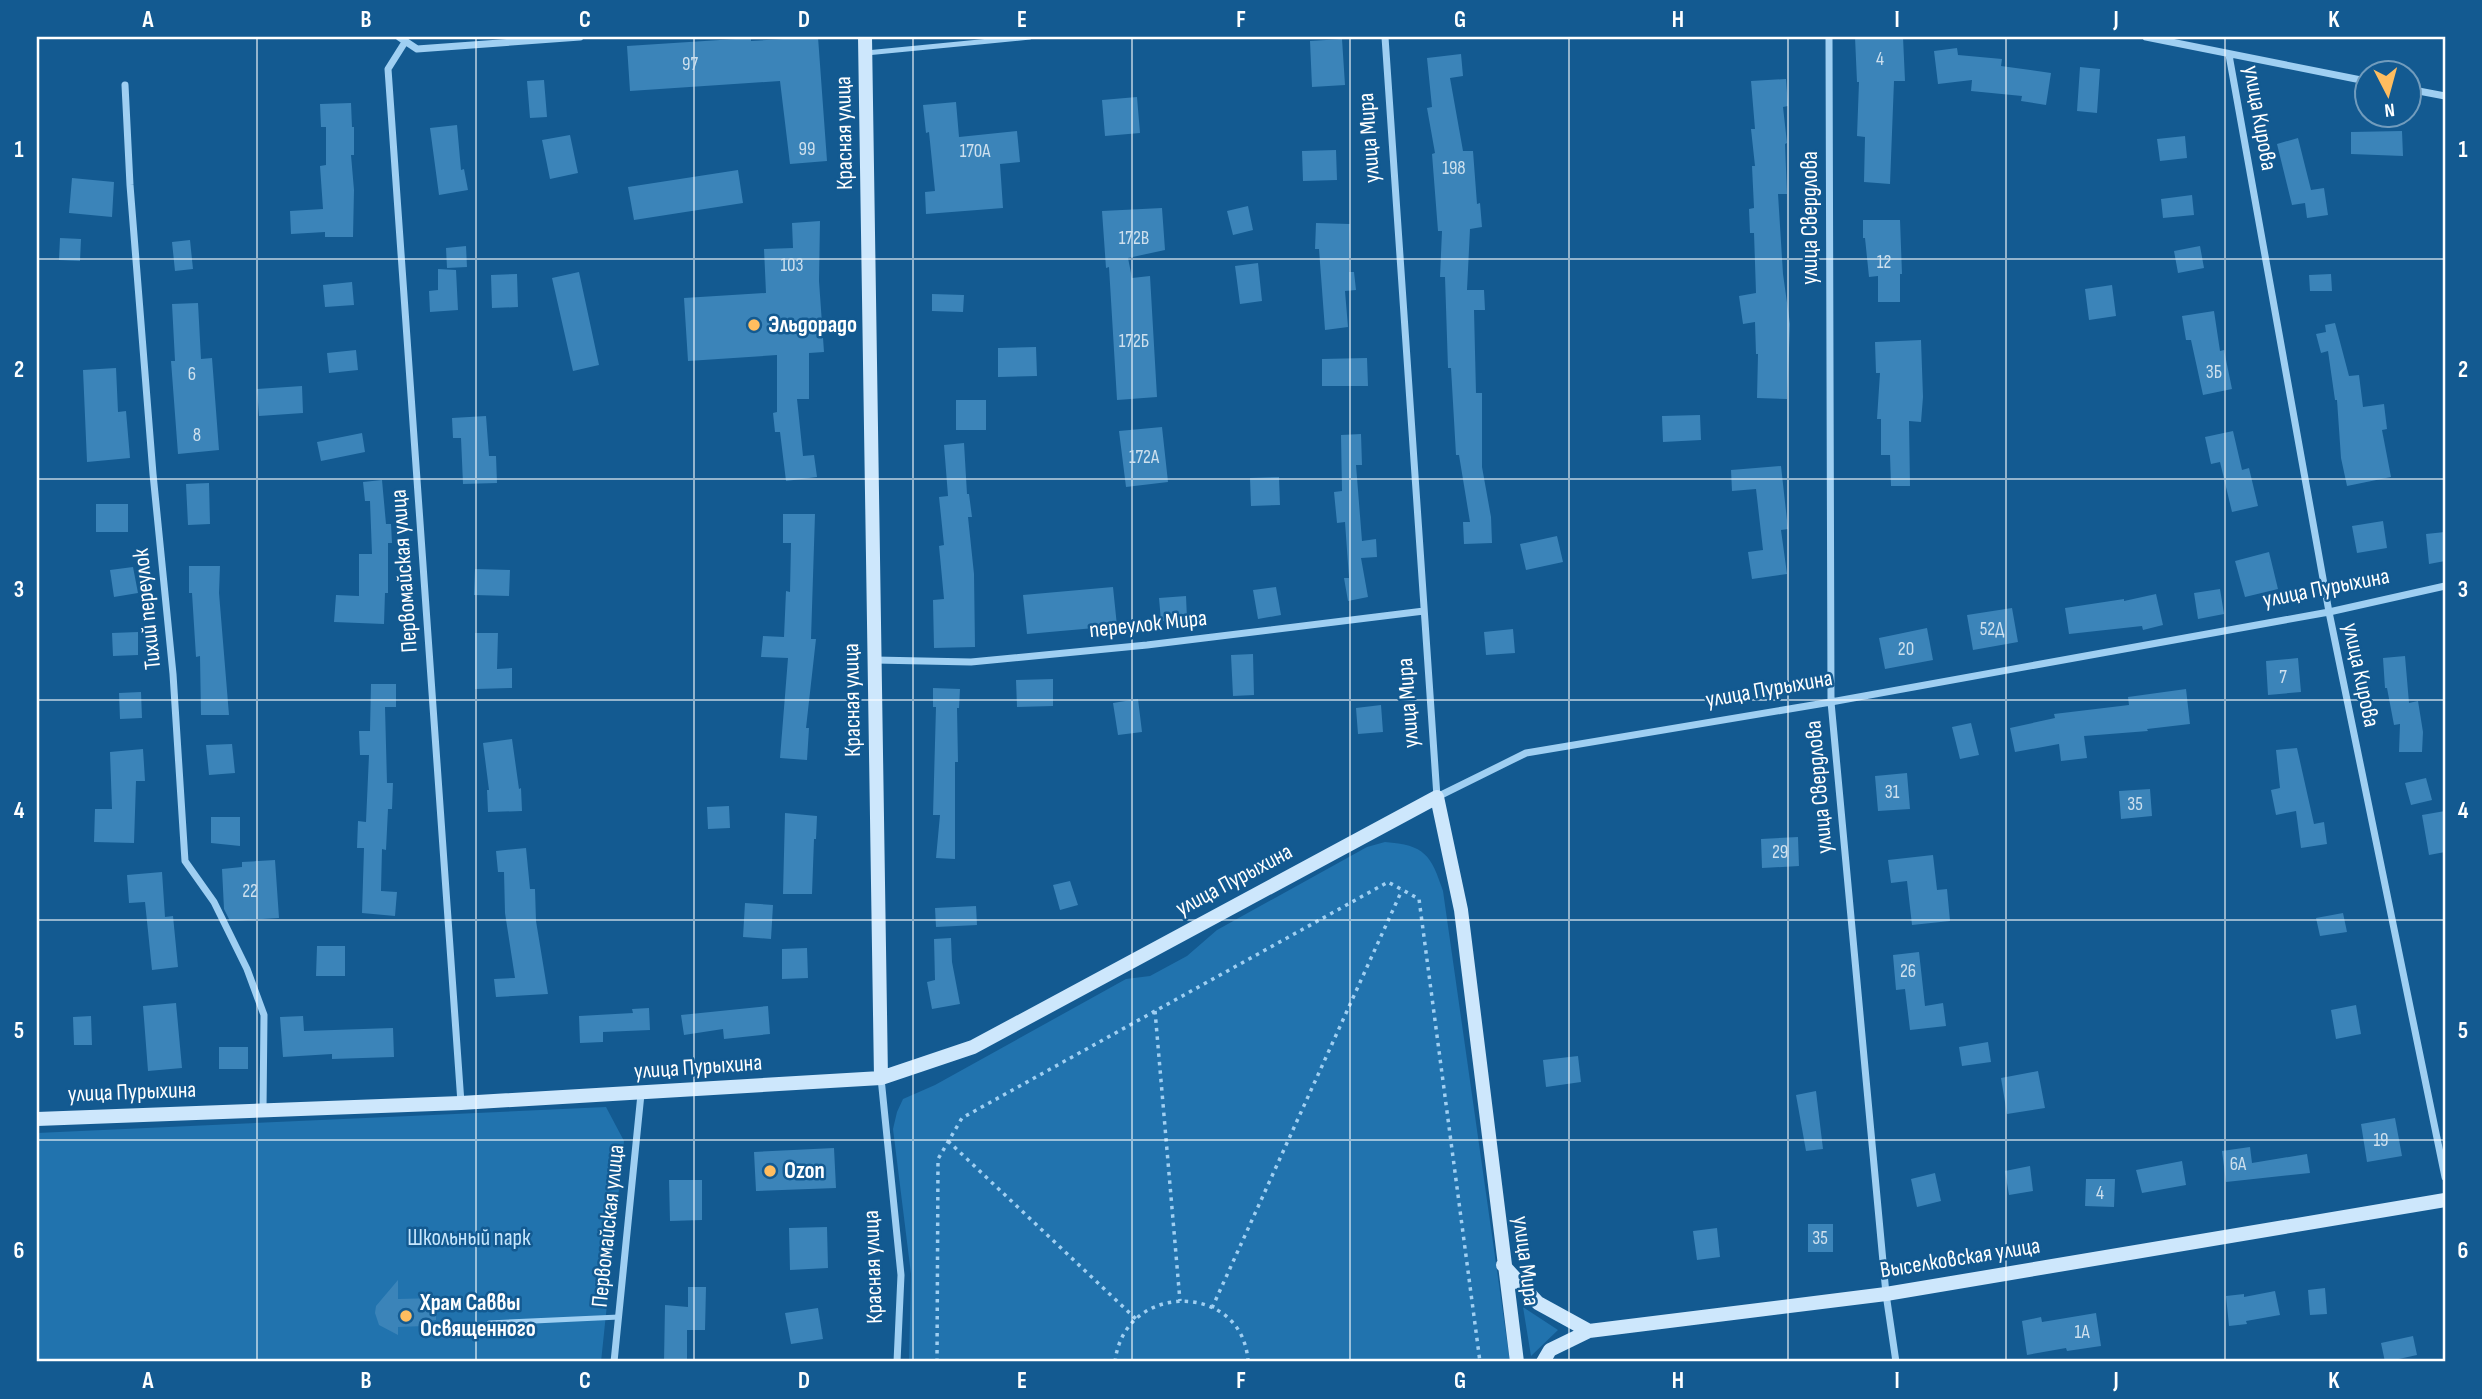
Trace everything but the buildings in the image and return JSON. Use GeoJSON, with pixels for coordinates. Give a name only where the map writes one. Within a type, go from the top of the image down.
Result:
{"type":"FeatureCollection","features":[{"type":"Feature","properties":{"kind":"street"},"geometry":{"type":"LineString","coordinates":[[402,39],[416,49],[580,37]]}},
{"type":"Feature","properties":{"kind":"street","name":"Красная улица"},"geometry":{"type":"LineString","coordinates":[[865,37],[881,1078],[901,1275],[897,1362]]}},
{"type":"Feature","properties":{"kind":"street","name":"улица Мира"},"geometry":{"type":"LineString","coordinates":[[1385,37],[1437,797],[1461,910],[1517,1362]]}},
{"type":"Feature","properties":{"kind":"street","name":"улица Свердлова"},"geometry":{"type":"LineString","coordinates":[[1829,37],[1831,702],[1886,1294],[1896,1362]]}},
{"type":"Feature","properties":{"kind":"street"},"geometry":{"type":"LineString","coordinates":[[2147,37],[2352,78]]}},
{"type":"Feature","properties":{"kind":"street","name":"Первомайская улица"},"geometry":{"type":"LineString","coordinates":[[402,39],[388,69],[461,1103]]}},
{"type":"Feature","properties":{"kind":"street","name":"улица Кирова"},"geometry":{"type":"LineString","coordinates":[[2229,55],[2329,612],[2445,1177]]}},
{"type":"Feature","properties":{"kind":"street","name":"Тихий переулок"},"geometry":{"type":"LineString","coordinates":[[125,85],[131,199],[153,474],[173,674],[185,861],[214,902],[247,969],[264,1015],[263,1110]]}},
{"type":"Feature","properties":{"kind":"street"},"geometry":{"type":"LineString","coordinates":[[2422,92],[2445,96]]}},
{"type":"Feature","properties":{"kind":"street","name":"улица Пурыхина"},"geometry":{"type":"LineString","coordinates":[[37,1119],[461,1103],[881,1078],[973,1047],[1437,797],[1526,753],[1831,702],[2329,612],[2445,586]]}},
{"type":"Feature","properties":{"kind":"street","name":"переулок Мира"},"geometry":{"type":"LineString","coordinates":[[874,660],[971,662],[1147,645],[1424,611]]}},
{"type":"Feature","properties":{"kind":"street","name":"Первомайская улица"},"geometry":{"type":"LineString","coordinates":[[614,1362],[641,1094]]}},
{"type":"Feature","properties":{"kind":"street","name":"Выселковская улица"},"geometry":{"type":"LineString","coordinates":[[1543,1362],[1550,1350],[1590,1331],[1886,1294],[2445,1200]]}},
{"type":"Feature","properties":{"kind":"street"},"geometry":{"type":"LineString","coordinates":[[1503,1265],[1538,1303],[1590,1331]]}},
{"type":"Feature","properties":{"kind":"lane"},"geometry":{"type":"LineString","coordinates":[[865,54],[1030,37]]}},
{"type":"Feature","properties":{"kind":"lane"},"geometry":{"type":"LineString","coordinates":[[489,1323],[619,1317]]}},
{"type":"Feature","properties":{"kind":"path"},"geometry":{"type":"LineString","coordinates":[[937,1362],[938,1159],[962,1118],[1388,882],[1419,899],[1480,1362]]}},
{"type":"Feature","properties":{"kind":"path"},"geometry":{"type":"LineString","coordinates":[[1212,1307],[1402,890]]}},
{"type":"Feature","properties":{"kind":"path"},"geometry":{"type":"LineString","coordinates":[[1155,1011],[1180,1301]]}},
{"type":"Feature","properties":{"kind":"path"},"geometry":{"type":"LineString","coordinates":[[948,1141],[1136,1319]]}},
{"type":"Feature","properties":{"kind":"path"},"geometry":{"type":"LineString","coordinates":[[1115,1362],[1119,1344],[1136,1319],[1159,1304],[1180,1301],[1212,1307],[1225,1316],[1244,1340],[1248,1362]]}},
{"type":"Feature","properties":{"kind":"green space"},"geometry":{"type":"Polygon","coordinates":[[[1385,842],[1409,846],[1424,854],[1430,860],[1443,891],[1510,1362],[909,1362],[911,1274],[893,1129],[903,1099],[935,1085],[1126,979],[1150,976],[1187,956],[1217,930],[1367,847],[1385,842]]]}},
{"type":"Feature","properties":{"kind":"green space","name":"Школьный парк"},"geometry":{"type":"Polygon","coordinates":[[[606,1107],[624,1141],[601,1362],[37,1362],[37,1133],[606,1107]]]}},
{"type":"Feature","properties":{"kind":"green space"},"geometry":{"type":"Polygon","coordinates":[[[1523,1307],[1558,1330],[1531,1356],[1523,1307]]]}},
{"type":"Feature","properties":{"kind":"place","name":"Эльдорадо"},"geometry":{"type":"Point","coordinates":[754,325]}},
{"type":"Feature","properties":{"kind":"place","name":"Ozon"},"geometry":{"type":"Point","coordinates":[770,1171]}},
{"type":"Feature","properties":{"kind":"place","name":"Храм Саввы Освященного"},"geometry":{"type":"Point","coordinates":[406,1316]}}]}
